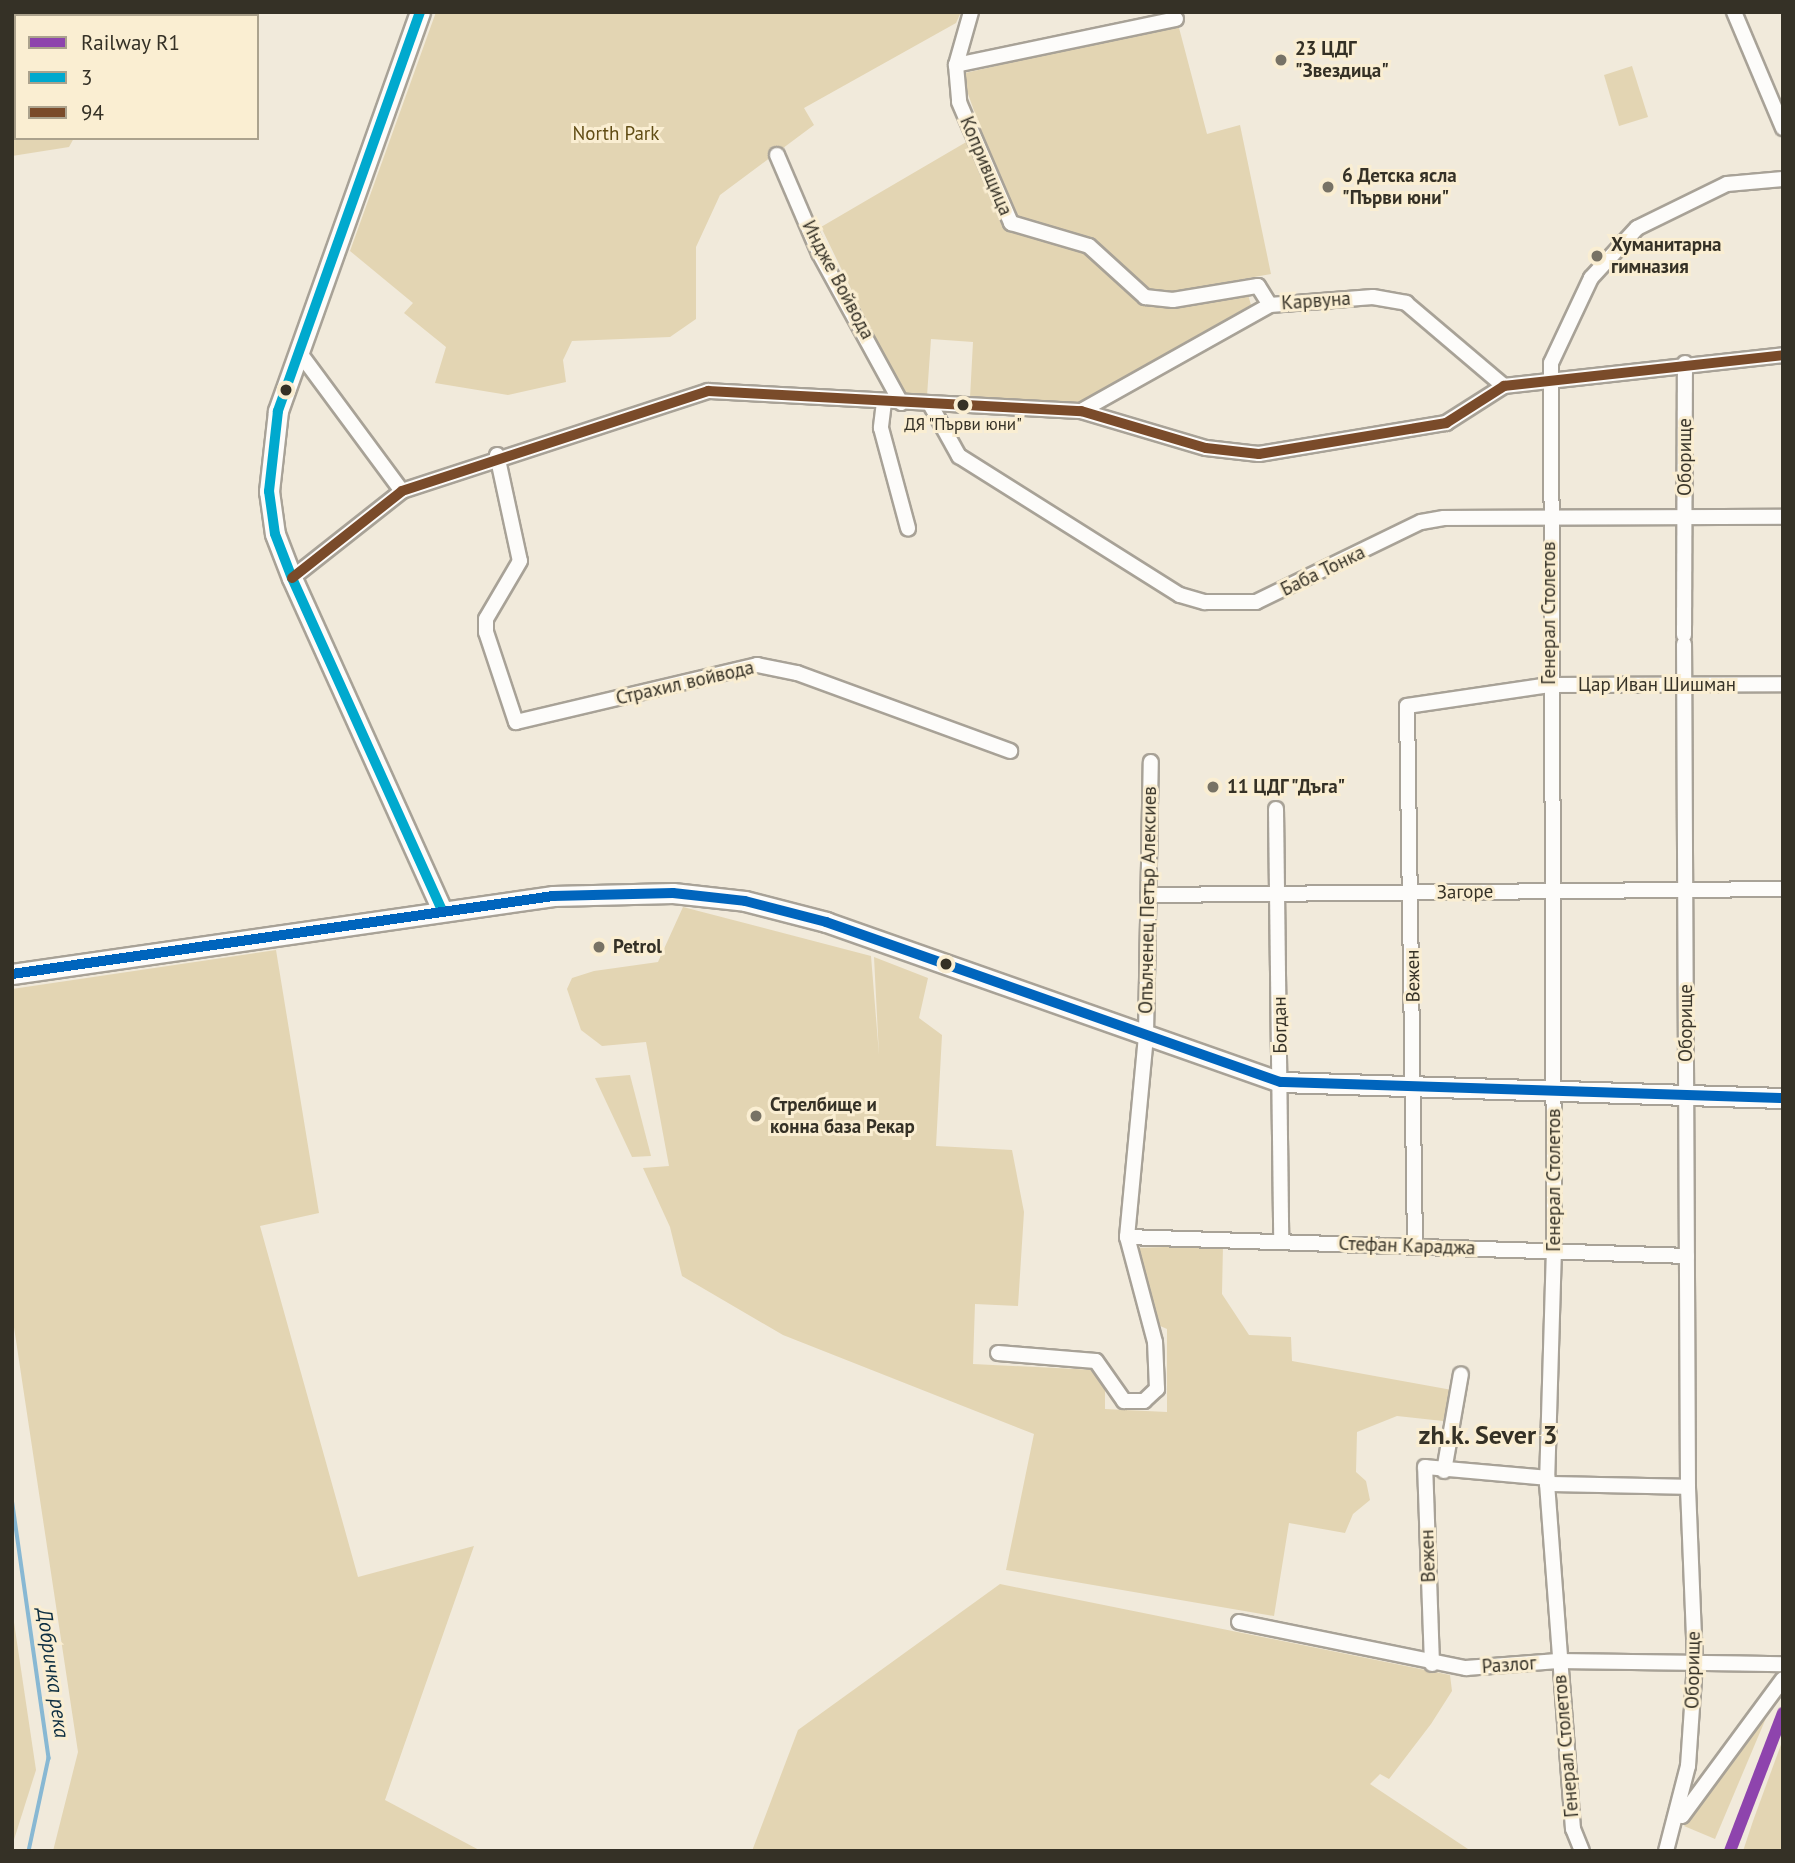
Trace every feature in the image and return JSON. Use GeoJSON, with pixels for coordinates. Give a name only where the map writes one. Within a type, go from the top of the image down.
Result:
{"type":"FeatureCollection","features":[{"type":"Feature","properties":{"kind":"street"},"geometry":{"type":"LineString","coordinates":[[421,12],[278,411],[269,491],[275,534],[292,578],[442,910]]}},
{"type":"Feature","properties":{"kind":"street","name":"Копривщица"},"geometry":{"type":"LineString","coordinates":[[971,12],[956,65],[959,102],[1011,223],[1089,246],[1145,297],[1173,300],[1258,286],[1270,305]]}},
{"type":"Feature","properties":{"kind":"street"},"geometry":{"type":"LineString","coordinates":[[1734,12],[1783,128]]}},
{"type":"Feature","properties":{"kind":"street"},"geometry":{"type":"LineString","coordinates":[[956,65],[1176,19]]}},
{"type":"Feature","properties":{"kind":"street","name":"Индже Войвода"},"geometry":{"type":"LineString","coordinates":[[777,155],[820,253],[901,403]]}},
{"type":"Feature","properties":{"kind":"street","name":"Генерал Столетов"},"geometry":{"type":"LineString","coordinates":[[1582,1851],[1573,1829],[1558,1661],[1548,1481],[1554,1252],[1549,685],[1550,380],[1574,305],[1637,228],[1727,184],[1783,179]]}},
{"type":"Feature","properties":{"kind":"street","name":"Карвуна"},"geometry":{"type":"LineString","coordinates":[[1081,411],[1270,305],[1400,300],[1504,386]]}},
{"type":"Feature","properties":{"kind":"street"},"geometry":{"type":"LineString","coordinates":[[299,352],[402,491]]}},
{"type":"Feature","properties":{"kind":"street"},"geometry":{"type":"LineString","coordinates":[[292,578],[402,491],[498,455],[708,391],[1081,411],[1206,448],[1259,454],[1446,423],[1504,386],[1685,363],[1783,355]]}},
{"type":"Feature","properties":{"kind":"street","name":"Оборище"},"geometry":{"type":"LineString","coordinates":[[1666,1851],[1688,1766],[1695,1662],[1688,1487],[1685,363]]}},
{"type":"Feature","properties":{"kind":"street"},"geometry":{"type":"LineString","coordinates":[[884,402],[881,428],[908,528]]}},
{"type":"Feature","properties":{"kind":"street","name":"Баба Тонка"},"geometry":{"type":"LineString","coordinates":[[930,404],[959,456],[1180,595],[1205,602],[1233,605],[1275,596],[1422,522],[1783,517]]}},
{"type":"Feature","properties":{"kind":"street","name":"Страхил войвода"},"geometry":{"type":"LineString","coordinates":[[498,455],[520,561],[486,619],[486,632],[516,722],[757,665],[797,673],[1010,751]]}},
{"type":"Feature","properties":{"kind":"street","name":"Цар Иван Шишман"},"geometry":{"type":"LineString","coordinates":[[1407,706],[1549,685],[1783,684]]}},
{"type":"Feature","properties":{"kind":"street","name":"Вежен"},"geometry":{"type":"LineString","coordinates":[[1407,706],[1416,1086],[1415,1246]]}},
{"type":"Feature","properties":{"kind":"street","name":"Опълченец Петър Алексиев"},"geometry":{"type":"LineString","coordinates":[[998,1353],[1096,1361],[1109,1371],[1116,1397],[1153,1397],[1159,1362],[1127,1237],[1146,1035],[1151,762]]}},
{"type":"Feature","properties":{"kind":"street","name":"Богдан"},"geometry":{"type":"LineString","coordinates":[[1276,810],[1281,1241]]}},
{"type":"Feature","properties":{"kind":"street","name":"Загоре"},"geometry":{"type":"LineString","coordinates":[[1148,895],[1783,888]]}},
{"type":"Feature","properties":{"kind":"street"},"geometry":{"type":"LineString","coordinates":[[12,974],[442,910],[634,890],[745,901],[907,950],[1281,1082],[1783,1098]]}},
{"type":"Feature","properties":{"kind":"street","name":"Стефан Караджа"},"geometry":{"type":"LineString","coordinates":[[1127,1237],[1687,1256]]}},
{"type":"Feature","properties":{"kind":"street"},"geometry":{"type":"LineString","coordinates":[[1461,1374],[1444,1471],[1548,1481],[1688,1487]]}},
{"type":"Feature","properties":{"kind":"street","name":"Вежен"},"geometry":{"type":"LineString","coordinates":[[1432,1664],[1425,1467],[1444,1471]]}},
{"type":"Feature","properties":{"kind":"street","name":"Разлог"},"geometry":{"type":"LineString","coordinates":[[1239,1622],[1432,1664],[1558,1661],[1783,1664]]}},
{"type":"Feature","properties":{"kind":"street"},"geometry":{"type":"LineString","coordinates":[[1672,1836],[1699,1786],[1783,1679]]}},
{"type":"Feature","properties":{"kind":"green space"},"geometry":{"type":"Polygon","coordinates":[[[12,12],[152,12],[14,14],[14,39],[12,12]]]}},
{"type":"Feature","properties":{"kind":"green space","name":"North Park"},"geometry":{"type":"Polygon","coordinates":[[[436,12],[961,12],[956,23],[804,108],[814,125],[720,195],[696,247],[696,319],[670,337],[572,341],[563,360],[566,382],[508,395],[435,383],[446,347],[404,313],[413,303],[350,251],[436,12]]]}},
{"type":"Feature","properties":{"kind":"green space"},"geometry":{"type":"Polygon","coordinates":[[[1178,24],[1207,134],[1240,125],[1271,274],[1154,295],[1093,238],[1028,223],[1009,210],[961,74],[1178,24]]]}},
{"type":"Feature","properties":{"kind":"green space"},"geometry":{"type":"Polygon","coordinates":[[[1632,66],[1648,117],[1619,126],[1604,75],[1632,66]]]}},
{"type":"Feature","properties":{"kind":"green space"},"geometry":{"type":"Polygon","coordinates":[[[12,93],[14,140],[73,140],[69,147],[12,156],[12,93]]]}},
{"type":"Feature","properties":{"kind":"green space"},"geometry":{"type":"Polygon","coordinates":[[[968,141],[1010,231],[1064,240],[1088,252],[1123,290],[1147,304],[1247,291],[1251,305],[1077,403],[970,398],[973,342],[931,339],[927,396],[902,394],[821,227],[968,141]]]}},
{"type":"Feature","properties":{"kind":"green space"},"geometry":{"type":"Polygon","coordinates":[[[683,907],[871,956],[879,1055],[874,957],[928,978],[919,1018],[942,1035],[936,1146],[1012,1150],[1024,1212],[1018,1306],[975,1304],[973,1364],[1095,1370],[1105,1381],[1105,1409],[1167,1412],[1167,1329],[1158,1325],[1135,1248],[1223,1245],[1222,1294],[1249,1335],[1291,1337],[1292,1361],[1452,1390],[1443,1421],[1397,1416],[1357,1432],[1356,1472],[1366,1481],[1370,1500],[1353,1514],[1345,1533],[1289,1523],[1274,1616],[1006,1570],[1034,1434],[783,1335],[682,1276],[670,1227],[643,1168],[669,1166],[646,1042],[602,1046],[581,1030],[567,989],[572,978],[594,971],[658,962],[683,907]]]}},
{"type":"Feature","properties":{"kind":"green space"},"geometry":{"type":"Polygon","coordinates":[[[276,950],[319,1213],[260,1226],[358,1577],[474,1546],[385,1800],[481,1851],[53,1851],[78,1752],[12,1314],[12,989],[276,950]]]}},
{"type":"Feature","properties":{"kind":"green space"},"geometry":{"type":"Polygon","coordinates":[[[630,1075],[651,1156],[632,1157],[595,1078],[630,1075]]]}},
{"type":"Feature","properties":{"kind":"green space"},"geometry":{"type":"Polygon","coordinates":[[[1000,1584],[1450,1675],[1452,1691],[1431,1724],[1389,1779],[1380,1774],[1370,1784],[1471,1851],[752,1851],[798,1730],[1000,1584]]]}},
{"type":"Feature","properties":{"kind":"green space"},"geometry":{"type":"Polygon","coordinates":[[[12,1609],[36,1770],[12,1846],[12,1609]]]}},
{"type":"Feature","properties":{"kind":"green space"},"geometry":{"type":"Polygon","coordinates":[[[1759,1716],[1766,1718],[1715,1839],[1684,1826],[1759,1716]]]}},
{"type":"Feature","properties":{"kind":"green space"},"geometry":{"type":"Polygon","coordinates":[[[1783,1739],[1783,1851],[1743,1851],[1753,1821],[1783,1739]]]}},
{"type":"Feature","properties":{"kind":"waterway","name":"Добричка река"},"geometry":{"type":"LineString","coordinates":[[12,1498],[49,1758],[29,1851]]}},
{"type":"Feature","properties":{"kind":"rail line","name":"R1"},"geometry":{"type":"LineString","coordinates":[[1730,1851],[1783,1713]]}},
{"type":"Feature","properties":{"kind":"transit line","name":"3"},"geometry":{"type":"LineString","coordinates":[[420,12],[278,411],[269,491],[275,534],[292,578],[442,910]]}},
{"type":"Feature","properties":{"kind":"transit line","name":"94"},"geometry":{"type":"LineString","coordinates":[[292,578],[402,491],[708,391],[1081,411],[1206,448],[1259,454],[1446,423],[1504,386],[1783,355]]}},
{"type":"Feature","properties":{"kind":"transit line"},"geometry":{"type":"LineString","coordinates":[[12,974],[553,896],[673,893],[745,901],[826,922],[1281,1082],[1783,1098]]}},
{"type":"Feature","properties":{"kind":"place","name":"23 ЦДГ \"Звездица\""},"geometry":{"type":"Point","coordinates":[1281,60]}},
{"type":"Feature","properties":{"kind":"place","name":"6 Детска ясла \"Първи юни\""},"geometry":{"type":"Point","coordinates":[1328,187]}},
{"type":"Feature","properties":{"kind":"place","name":"Хуманитарна гимназия"},"geometry":{"type":"Point","coordinates":[1597,256]}},
{"type":"Feature","properties":{"kind":"place","name":"ДЯ \"Първи юни\""},"geometry":{"type":"Point","coordinates":[963,405]}},
{"type":"Feature","properties":{"kind":"place","name":"11 ЦДГ \"Дъга\""},"geometry":{"type":"Point","coordinates":[1213,787]}},
{"type":"Feature","properties":{"kind":"place","name":"Petrol"},"geometry":{"type":"Point","coordinates":[599,947]}},
{"type":"Feature","properties":{"kind":"place","name":"Стрелбище и конна база Рекар"},"geometry":{"type":"Point","coordinates":[756,1116]}},
{"type":"Feature","properties":{"kind":"district","name":"zh.k. Sever 3"},"geometry":{"type":"Point","coordinates":[1488,1435]}}]}
